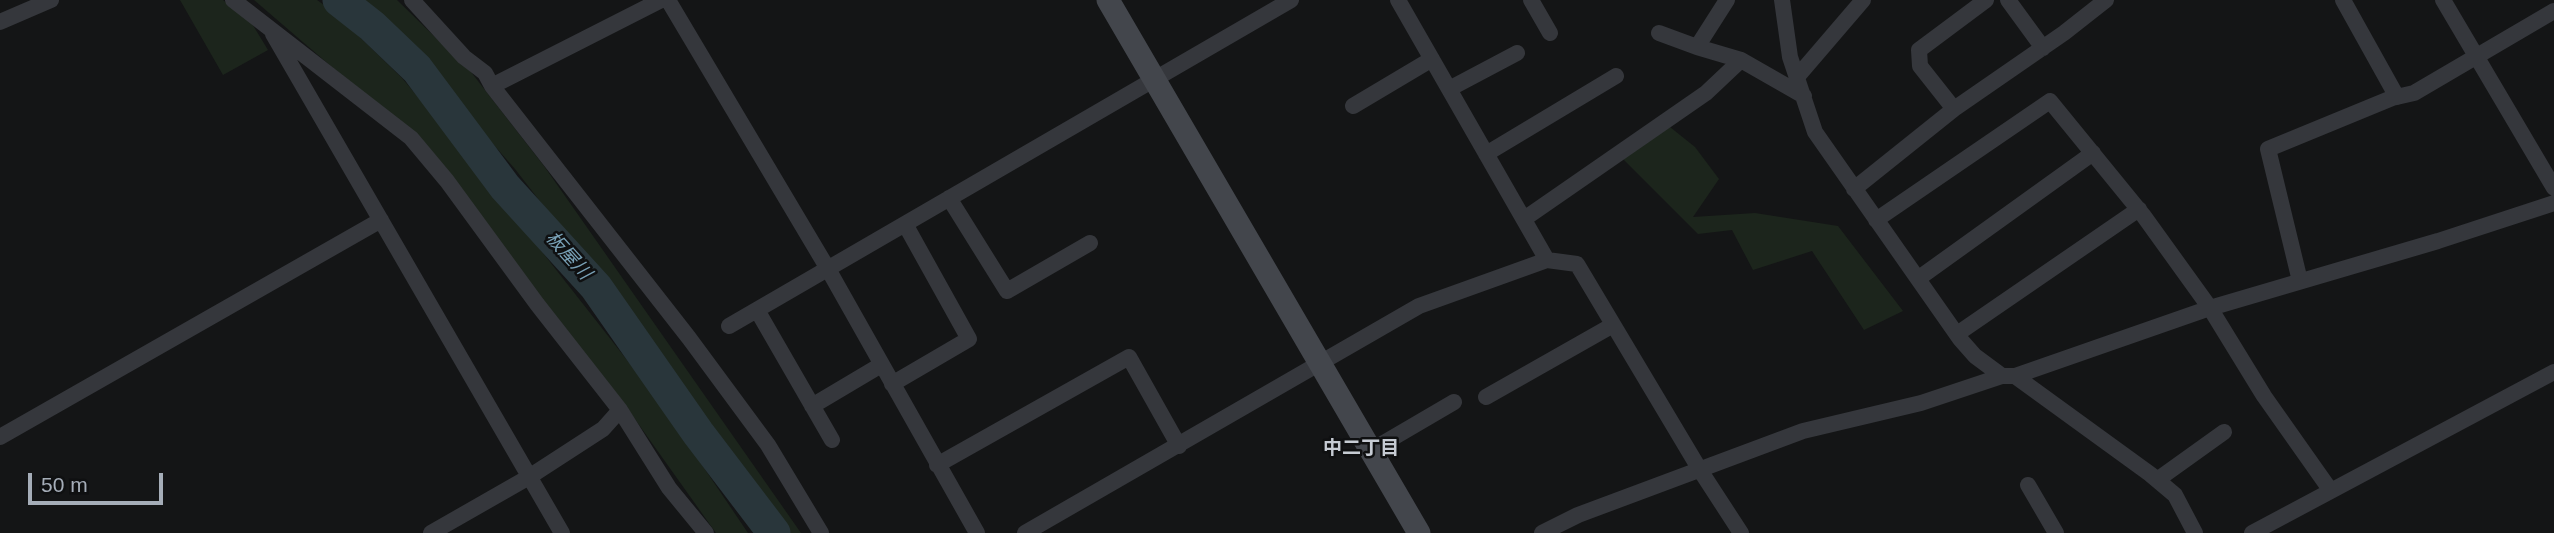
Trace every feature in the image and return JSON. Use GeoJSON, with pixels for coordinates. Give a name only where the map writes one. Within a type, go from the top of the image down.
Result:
{"type":"FeatureCollection","features":[{"type":"Feature","properties":{"kind":"street"},"geometry":{"type":"LineString","coordinates":[[0,22],[51,0]]}},
{"type":"Feature","properties":{"kind":"street"},"geometry":{"type":"LineString","coordinates":[[233,0],[411,138],[447,181],[537,304],[620,410],[669,488],[706,533]]}},
{"type":"Feature","properties":{"kind":"street"},"geometry":{"type":"LineString","coordinates":[[412,0],[464,57],[485,73],[492,86],[689,338],[768,444],[821,533]]}},
{"type":"Feature","properties":{"kind":"street"},"geometry":{"type":"LineString","coordinates":[[492,86],[661,0]]}},
{"type":"Feature","properties":{"kind":"street"},"geometry":{"type":"LineString","coordinates":[[668,0],[828,269],[977,533]]}},
{"type":"Feature","properties":{"kind":"street"},"geometry":{"type":"LineString","coordinates":[[1108,0],[1419,533]]}},
{"type":"Feature","properties":{"kind":"street"},"geometry":{"type":"LineString","coordinates":[[729,326],[1291,0]]}},
{"type":"Feature","properties":{"kind":"street"},"geometry":{"type":"LineString","coordinates":[[1398,0],[1547,260]]}},
{"type":"Feature","properties":{"kind":"street"},"geometry":{"type":"LineString","coordinates":[[1531,0],[1550,33]]}},
{"type":"Feature","properties":{"kind":"street"},"geometry":{"type":"LineString","coordinates":[[1697,47],[1727,0]]}},
{"type":"Feature","properties":{"kind":"street"},"geometry":{"type":"LineString","coordinates":[[1782,0],[1790,57],[1815,132],[1957,334],[1975,355],[2009,376],[2175,495],[2195,533]]}},
{"type":"Feature","properties":{"kind":"street"},"geometry":{"type":"LineString","coordinates":[[1797,77],[1863,0]]}},
{"type":"Feature","properties":{"kind":"street"},"geometry":{"type":"LineString","coordinates":[[1954,109],[1920,66],[1919,50],[1986,0]]}},
{"type":"Feature","properties":{"kind":"street"},"geometry":{"type":"LineString","coordinates":[[2008,0],[2043,48]]}},
{"type":"Feature","properties":{"kind":"street"},"geometry":{"type":"LineString","coordinates":[[1854,188],[1954,109],[2043,48],[2106,0]]}},
{"type":"Feature","properties":{"kind":"street"},"geometry":{"type":"LineString","coordinates":[[2343,0],[2397,97]]}},
{"type":"Feature","properties":{"kind":"street"},"geometry":{"type":"LineString","coordinates":[[2443,0],[2554,188]]}},
{"type":"Feature","properties":{"kind":"street"},"geometry":{"type":"LineString","coordinates":[[2300,281],[2268,149],[2397,97],[2414,93],[2554,11]]}},
{"type":"Feature","properties":{"kind":"street"},"geometry":{"type":"LineString","coordinates":[[270,29],[562,533]]}},
{"type":"Feature","properties":{"kind":"street"},"geometry":{"type":"LineString","coordinates":[[1659,33],[1741,60],[1804,96]]}},
{"type":"Feature","properties":{"kind":"street"},"geometry":{"type":"LineString","coordinates":[[1449,89],[1517,53]]}},
{"type":"Feature","properties":{"kind":"street"},"geometry":{"type":"LineString","coordinates":[[1353,106],[1432,59]]}},
{"type":"Feature","properties":{"kind":"street"},"geometry":{"type":"LineString","coordinates":[[1524,219],[1706,93],[1741,60]]}},
{"type":"Feature","properties":{"kind":"street"},"geometry":{"type":"LineString","coordinates":[[1486,154],[1616,76]]}},
{"type":"Feature","properties":{"kind":"street"},"geometry":{"type":"LineString","coordinates":[[1876,220],[2050,101],[2139,209],[2210,308],[2264,396],[2331,491]]}},
{"type":"Feature","properties":{"kind":"street"},"geometry":{"type":"LineString","coordinates":[[1919,278],[2093,153]]}},
{"type":"Feature","properties":{"kind":"street"},"geometry":{"type":"LineString","coordinates":[[949,198],[1006,291],[1090,243]]}},
{"type":"Feature","properties":{"kind":"street"},"geometry":{"type":"LineString","coordinates":[[1542,533],[1578,515],[1803,431],[1921,403],[2210,308],[2438,241],[2554,203]]}},
{"type":"Feature","properties":{"kind":"street"},"geometry":{"type":"LineString","coordinates":[[1957,334],[2139,209]]}},
{"type":"Feature","properties":{"kind":"street"},"geometry":{"type":"LineString","coordinates":[[0,437],[381,220]]}},
{"type":"Feature","properties":{"kind":"street"},"geometry":{"type":"LineString","coordinates":[[892,384],[969,338],[905,223]]}},
{"type":"Feature","properties":{"kind":"street"},"geometry":{"type":"LineString","coordinates":[[1025,533],[1419,306],[1547,260],[1577,264],[1700,470],[1741,533]]}},
{"type":"Feature","properties":{"kind":"street"},"geometry":{"type":"LineString","coordinates":[[757,310],[832,440]]}},
{"type":"Feature","properties":{"kind":"street"},"geometry":{"type":"LineString","coordinates":[[1486,397],[1614,325]]}},
{"type":"Feature","properties":{"kind":"street"},"geometry":{"type":"LineString","coordinates":[[937,464],[1129,357],[1179,446]]}},
{"type":"Feature","properties":{"kind":"street"},"geometry":{"type":"LineString","coordinates":[[812,406],[881,365]]}},
{"type":"Feature","properties":{"kind":"street"},"geometry":{"type":"LineString","coordinates":[[2252,533],[2554,372]]}},
{"type":"Feature","properties":{"kind":"street"},"geometry":{"type":"LineString","coordinates":[[1372,450],[1454,402]]}},
{"type":"Feature","properties":{"kind":"street"},"geometry":{"type":"LineString","coordinates":[[431,533],[528,477],[603,429],[620,410]]}},
{"type":"Feature","properties":{"kind":"street"},"geometry":{"type":"LineString","coordinates":[[2157,480],[2224,432]]}},
{"type":"Feature","properties":{"kind":"street"},"geometry":{"type":"LineString","coordinates":[[2028,485],[2056,533]]}},
{"type":"Feature","properties":{"kind":"shaded area"},"geometry":{"type":"Polygon","coordinates":[[[180,0],[223,0],[251,22],[268,50],[223,75],[180,0]]]}},
{"type":"Feature","properties":{"kind":"shaded area"},"geometry":{"type":"Polygon","coordinates":[[[254,0],[317,0],[334,12],[402,78],[459,146],[656,397],[748,533],[716,533],[627,408],[418,141],[254,0]]]}},
{"type":"Feature","properties":{"kind":"shaded area"},"geometry":{"type":"Polygon","coordinates":[[[357,0],[397,0],[471,72],[544,166],[801,533],[786,533],[628,315],[515,169],[441,85],[357,0]]]}},
{"type":"Feature","properties":{"kind":"shaded area"},"geometry":{"type":"Polygon","coordinates":[[[1670,127],[1695,147],[1719,179],[1693,217],[1755,213],[1838,226],[1903,311],[1864,330],[1812,251],[1753,270],[1732,230],[1698,234],[1620,156],[1670,127]]]}},
{"type":"Feature","properties":{"kind":"waterway","name":"板屋川"},"geometry":{"type":"LineString","coordinates":[[339,0],[372,26],[417,69],[505,187],[596,287],[698,433],[774,533]]}},
{"type":"Feature","properties":{"kind":"district","name":"中二丁目"},"geometry":{"type":"Point","coordinates":[1361,449]}}]}
